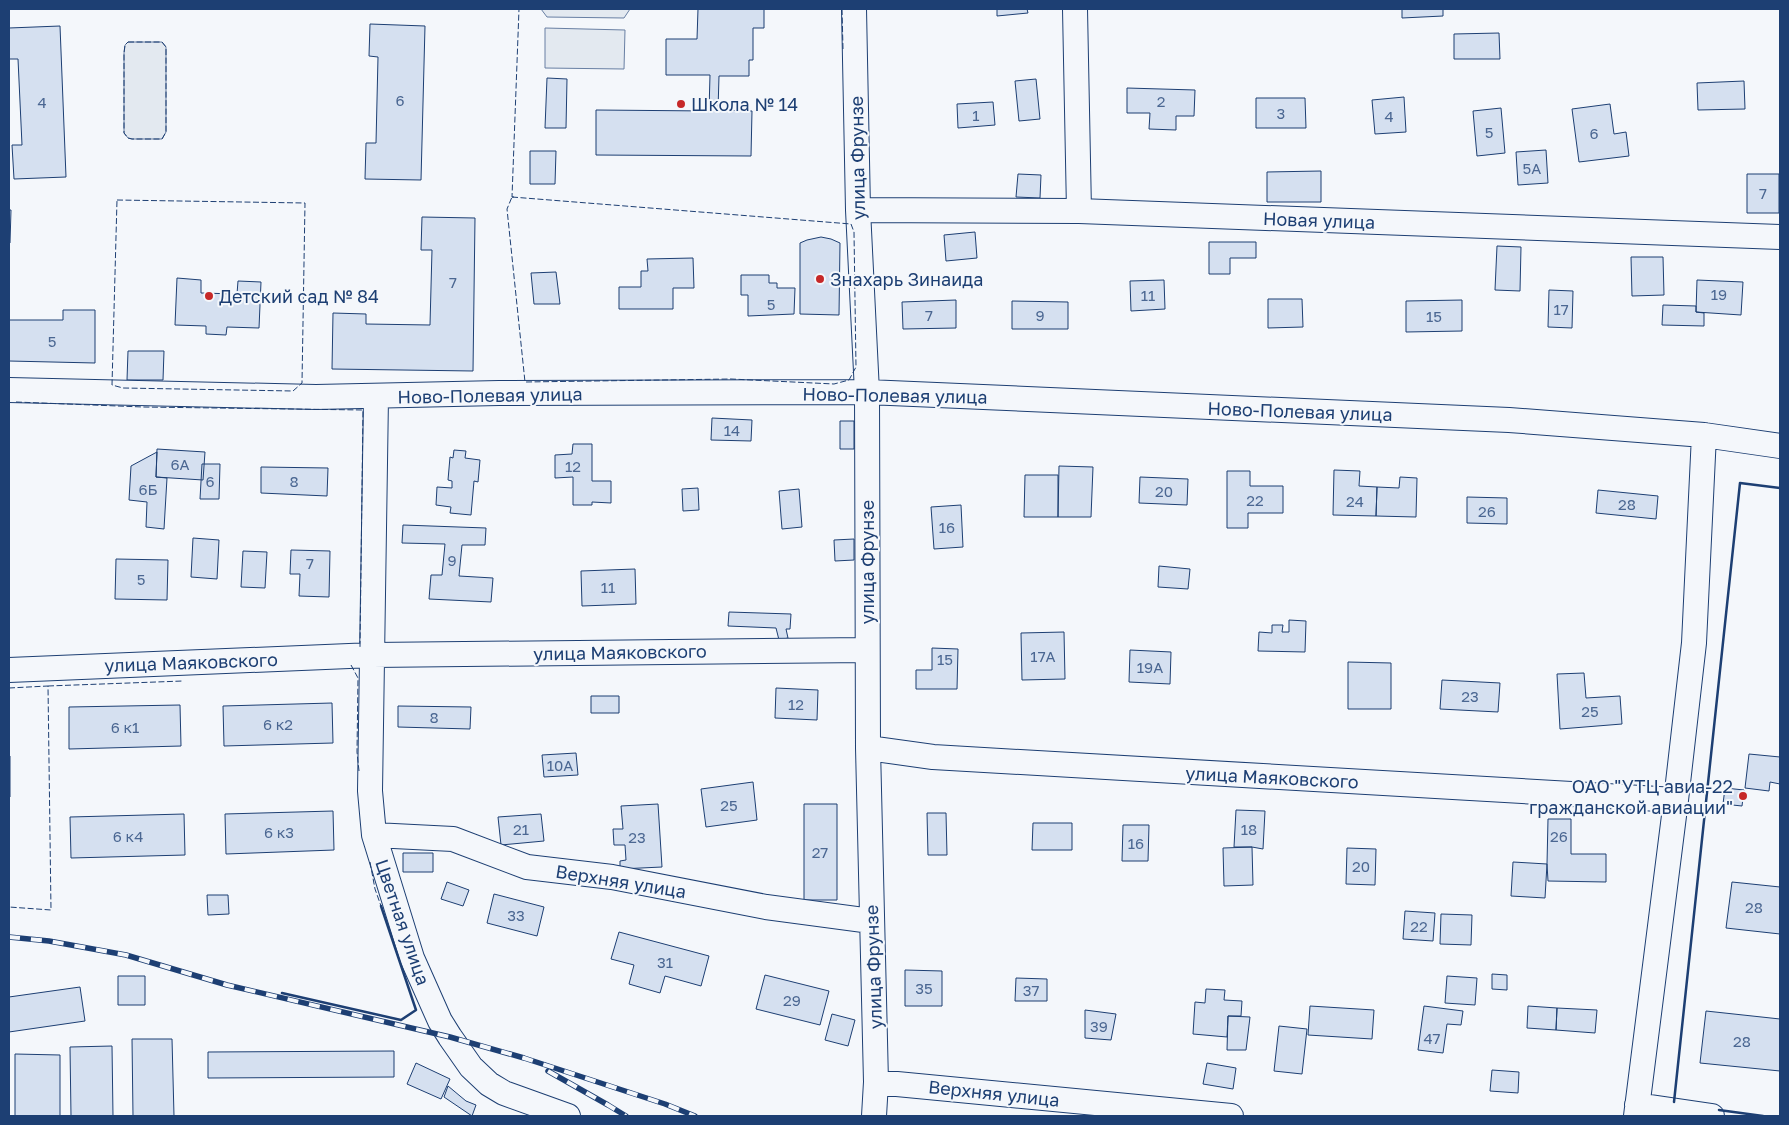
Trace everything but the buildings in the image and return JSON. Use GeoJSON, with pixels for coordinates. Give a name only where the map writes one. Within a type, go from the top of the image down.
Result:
{"type":"FeatureCollection","features":[{"type":"Feature","properties":{"kind":"street","name":"улица Фрунзе"},"geometry":{"type":"LineString","coordinates":[[854,9],[858,210],[867,392],[867,650],[871,921],[876,1082],[874,1116]]}},
{"type":"Feature","properties":{"kind":"street"},"geometry":{"type":"LineString","coordinates":[[1075,9],[1079,211]]}},
{"type":"Feature","properties":{"kind":"street","name":"Новая улица"},"geometry":{"type":"LineString","coordinates":[[858,210],[1079,211],[1780,237]]}},
{"type":"Feature","properties":{"kind":"street","name":"Ново-Полевая улица"},"geometry":{"type":"LineString","coordinates":[[9,390],[299,397],[498,393],[867,392],[1509,420],[1704,435],[1780,446]]}},
{"type":"Feature","properties":{"kind":"street"},"geometry":{"type":"LineString","coordinates":[[373,654],[376,396]]}},
{"type":"Feature","properties":{"kind":"street"},"geometry":{"type":"LineString","coordinates":[[1704,435],[1694,643],[1636,1111],[1712,1116]]}},
{"type":"Feature","properties":{"kind":"street","name":"улица Маяковского"},"geometry":{"type":"LineString","coordinates":[[9,670],[373,654],[867,650]]}},
{"type":"Feature","properties":{"kind":"street","name":"Цветная улица"},"geometry":{"type":"LineString","coordinates":[[373,654],[370,791],[374,835],[412,958],[440,1021],[472,1067],[489,1084],[504,1093],[568,1116]]}},
{"type":"Feature","properties":{"kind":"street","name":"улица Маяковского"},"geometry":{"type":"LineString","coordinates":[[868,748],[933,757],[1676,800]]}},
{"type":"Feature","properties":{"kind":"street","name":"Верхняя улица"},"geometry":{"type":"LineString","coordinates":[[374,835],[453,838],[527,867],[612,877],[766,907],[871,921]]}},
{"type":"Feature","properties":{"kind":"street","name":"Верхняя улица"},"geometry":{"type":"LineString","coordinates":[[876,1082],[1231,1116]]}},
{"type":"Feature","properties":{"kind":"shaded area"},"geometry":{"type":"Polygon","coordinates":[[[541,9],[630,9],[624,18],[547,17],[541,9]]]}},
{"type":"Feature","properties":{"kind":"shaded area"},"geometry":{"type":"Polygon","coordinates":[[[545,28],[625,30],[624,69],[545,68],[545,28]]]}},
{"type":"Feature","properties":{"kind":"shaded area"},"geometry":{"type":"Polygon","coordinates":[[[128,42],[162,42],[166,47],[166,132],[162,139],[132,139],[128,138],[124,133],[124,53],[125,45],[128,42]]]}},
{"type":"Feature","properties":{"kind":"railway"},"geometry":{"type":"LineString","coordinates":[[9,937],[49,941],[126,955],[227,985],[450,1037],[524,1058],[665,1104],[695,1116]]}},
{"type":"Feature","properties":{"kind":"railway"},"geometry":{"type":"LineString","coordinates":[[548,1071],[626,1116]]}},
{"type":"Feature","properties":{"kind":"fence"},"geometry":{"type":"LineString","coordinates":[[514,197],[512,197],[519,9]]}},
{"type":"Feature","properties":{"kind":"fence"},"geometry":{"type":"LineString","coordinates":[[842,9],[843,49]]}},
{"type":"Feature","properties":{"kind":"fence"},"geometry":{"type":"LineString","coordinates":[[128,42],[162,42],[166,47],[166,132],[162,139],[132,139],[128,138],[124,133],[124,53],[125,45],[128,42]]}},
{"type":"Feature","properties":{"kind":"fence"},"geometry":{"type":"LineString","coordinates":[[512,197],[851,224],[854,232],[856,367],[849,380],[834,384],[731,379],[525,382],[507,209],[512,197]]}},
{"type":"Feature","properties":{"kind":"fence"},"geometry":{"type":"LineString","coordinates":[[117,200],[305,203],[302,383],[293,391],[123,388],[112,385],[117,200]]}},
{"type":"Feature","properties":{"kind":"fence"},"geometry":{"type":"LineString","coordinates":[[16,402],[143,407],[363,410],[359,647]]}},
{"type":"Feature","properties":{"kind":"fence"},"geometry":{"type":"LineString","coordinates":[[351,665],[358,678],[357,752],[359,771]]}},
{"type":"Feature","properties":{"kind":"fence"},"geometry":{"type":"LineString","coordinates":[[48,686],[183,681]]}},
{"type":"Feature","properties":{"kind":"fence"},"geometry":{"type":"LineString","coordinates":[[9,688],[48,686],[51,910],[9,907]]}},
{"type":"Feature","properties":{"kind":"fence"},"geometry":{"type":"LineString","coordinates":[[370,862],[375,889],[381,906]]}},
{"type":"Feature","properties":{"kind":"wall"},"geometry":{"type":"LineString","coordinates":[[1674,1102],[1740,483],[1780,488]]}},
{"type":"Feature","properties":{"kind":"wall"},"geometry":{"type":"LineString","coordinates":[[282,993],[401,1020],[416,1010],[381,906]]}},
{"type":"Feature","properties":{"kind":"wall"},"geometry":{"type":"LineString","coordinates":[[1719,1110],[1763,1116]]}},
{"type":"Feature","properties":{"kind":"place","name":"Школа № 14"},"geometry":{"type":"Point","coordinates":[681,104]}},
{"type":"Feature","properties":{"kind":"place","name":"Знахарь Зинаида"},"geometry":{"type":"Point","coordinates":[820,279]}},
{"type":"Feature","properties":{"kind":"place","name":"Детский сад № 84"},"geometry":{"type":"Point","coordinates":[209,296]}},
{"type":"Feature","properties":{"kind":"place","name":"ОАО \"УТЦ авиа-22 гражданской авиации\""},"geometry":{"type":"Point","coordinates":[1743,796]}}]}
